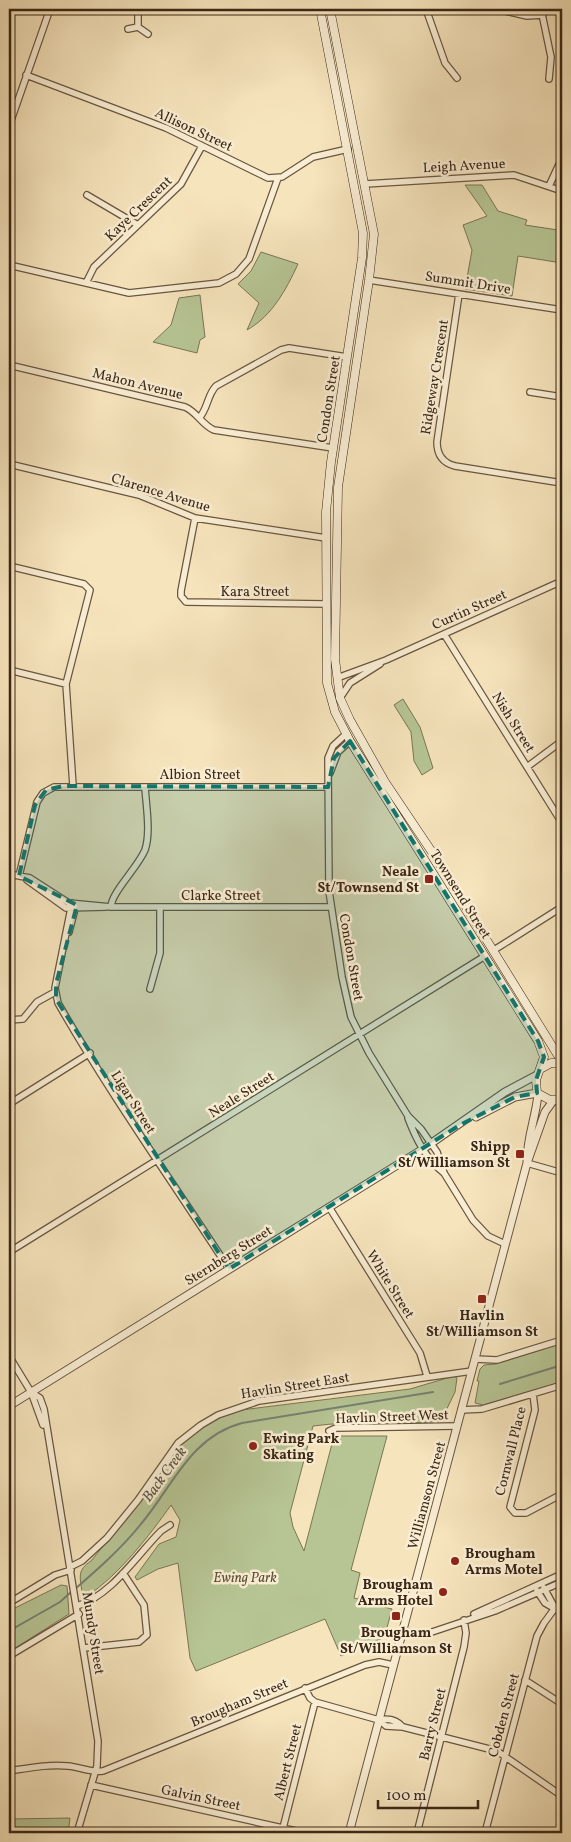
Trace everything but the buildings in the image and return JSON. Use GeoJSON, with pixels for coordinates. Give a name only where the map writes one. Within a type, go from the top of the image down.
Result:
{"type":"FeatureCollection","features":[{"type":"Feature","properties":{"kind":"main road","name":"Condon Street"},"geometry":{"type":"LineString","coordinates":[[320,9],[362,221],[363,245],[327,492],[327,683],[334,708],[346,734]]}},
{"type":"Feature","properties":{"kind":"main road","name":"Condon Street"},"geometry":{"type":"LineString","coordinates":[[330,9],[374,234],[369,280],[338,486],[336,538],[337,678],[340,698],[356,732]]}},
{"type":"Feature","properties":{"kind":"main road"},"geometry":{"type":"LineString","coordinates":[[348,149],[358,147]]}},
{"type":"Feature","properties":{"kind":"main road","name":"Mahon Avenue"},"geometry":{"type":"LineString","coordinates":[[333,448],[343,450]]}},
{"type":"Feature","properties":{"kind":"main road","name":"Clarence Avenue"},"geometry":{"type":"LineString","coordinates":[[326,538],[336,538]]}},
{"type":"Feature","properties":{"kind":"main road"},"geometry":{"type":"LineString","coordinates":[[337,678],[333,690],[346,734]]}},
{"type":"Feature","properties":{"kind":"main road","name":"Townsend Street"},"geometry":{"type":"LineString","coordinates":[[356,732],[385,782],[494,950],[562,1062]]}},
{"type":"Feature","properties":{"kind":"main road","name":"Townsend Street"},"geometry":{"type":"LineString","coordinates":[[346,734],[541,1046],[544,1057],[539,1072],[538,1094]]}},
{"type":"Feature","properties":{"kind":"main road"},"geometry":{"type":"LineString","coordinates":[[539,1072],[551,1063],[562,1062]]}},
{"type":"Feature","properties":{"kind":"main road"},"geometry":{"type":"LineString","coordinates":[[538,1094],[560,1101]]}},
{"type":"Feature","properties":{"kind":"street"},"geometry":{"type":"LineString","coordinates":[[9,126],[50,9]]}},
{"type":"Feature","properties":{"kind":"street"},"geometry":{"type":"LineString","coordinates":[[138,9],[138,28]]}},
{"type":"Feature","properties":{"kind":"street"},"geometry":{"type":"LineString","coordinates":[[426,9],[445,63],[457,78]]}},
{"type":"Feature","properties":{"kind":"street"},"geometry":{"type":"LineString","coordinates":[[496,9],[528,16],[542,12],[551,58],[549,78]]}},
{"type":"Feature","properties":{"kind":"street"},"geometry":{"type":"LineString","coordinates":[[128,29],[138,28],[148,34]]}},
{"type":"Feature","properties":{"kind":"street","name":"Allison Street"},"geometry":{"type":"LineString","coordinates":[[26,75],[161,126],[263,176],[278,178]]}},
{"type":"Feature","properties":{"kind":"street","name":"Kaye Crescent"},"geometry":{"type":"LineString","coordinates":[[86,283],[94,267],[182,184],[202,146]]}},
{"type":"Feature","properties":{"kind":"street"},"geometry":{"type":"LineString","coordinates":[[9,265],[133,294],[204,286],[225,281],[241,270],[249,259],[278,178],[308,158],[348,149]]}},
{"type":"Feature","properties":{"kind":"street"},"geometry":{"type":"LineString","coordinates":[[549,186],[562,158]]}},
{"type":"Feature","properties":{"kind":"street","name":"Leigh Avenue"},"geometry":{"type":"LineString","coordinates":[[365,184],[514,175],[562,191]]}},
{"type":"Feature","properties":{"kind":"street"},"geometry":{"type":"LineString","coordinates":[[87,195],[138,225]]}},
{"type":"Feature","properties":{"kind":"street","name":"Summit Drive"},"geometry":{"type":"LineString","coordinates":[[369,280],[562,310]]}},
{"type":"Feature","properties":{"kind":"street","name":"Ridgeway Crescent"},"geometry":{"type":"LineString","coordinates":[[459,294],[437,442],[440,455],[445,462],[455,466],[562,483]]}},
{"type":"Feature","properties":{"kind":"street"},"geometry":{"type":"LineString","coordinates":[[199,418],[206,410],[211,392],[216,386],[281,350],[289,348],[347,357]]}},
{"type":"Feature","properties":{"kind":"street","name":"Mahon Avenue"},"geometry":{"type":"LineString","coordinates":[[9,364],[185,407],[192,410],[214,430],[333,448]]}},
{"type":"Feature","properties":{"kind":"street"},"geometry":{"type":"LineString","coordinates":[[530,392],[562,397]]}},
{"type":"Feature","properties":{"kind":"street","name":"Clarence Avenue"},"geometry":{"type":"LineString","coordinates":[[9,464],[139,495],[195,518],[326,538]]}},
{"type":"Feature","properties":{"kind":"street"},"geometry":{"type":"LineString","coordinates":[[178,607],[184,601],[181,591],[195,518]]}},
{"type":"Feature","properties":{"kind":"street"},"geometry":{"type":"LineString","coordinates":[[9,566],[84,584],[89,587]]}},
{"type":"Feature","properties":{"kind":"street","name":"Curtin Street"},"geometry":{"type":"LineString","coordinates":[[337,678],[386,660],[562,582]]}},
{"type":"Feature","properties":{"kind":"street"},"geometry":{"type":"LineString","coordinates":[[89,587],[95,584]]}},
{"type":"Feature","properties":{"kind":"street"},"geometry":{"type":"LineString","coordinates":[[19,876],[38,799],[51,788],[73,786],[66,684],[90,593],[89,587]]}},
{"type":"Feature","properties":{"kind":"street","name":"Kara Street"},"geometry":{"type":"LineString","coordinates":[[184,601],[190,603],[326,604]]}},
{"type":"Feature","properties":{"kind":"street","name":"Nish Street"},"geometry":{"type":"LineString","coordinates":[[444,634],[562,823]]}},
{"type":"Feature","properties":{"kind":"street","name":"Curtin Street"},"geometry":{"type":"LineString","coordinates":[[340,698],[350,683],[386,660]]}},
{"type":"Feature","properties":{"kind":"street"},"geometry":{"type":"LineString","coordinates":[[9,670],[66,684]]}},
{"type":"Feature","properties":{"kind":"street","name":"Condon Street"},"geometry":{"type":"LineString","coordinates":[[346,734],[334,745],[329,753],[328,787],[331,907],[344,990],[351,1017],[359,1035],[408,1116],[423,1149],[433,1164],[444,1173]]}},
{"type":"Feature","properties":{"kind":"street","name":"Condon Street"},"geometry":{"type":"LineString","coordinates":[[328,787],[334,758],[340,748],[350,741]]}},
{"type":"Feature","properties":{"kind":"street"},"geometry":{"type":"LineString","coordinates":[[527,767],[562,741]]}},
{"type":"Feature","properties":{"kind":"street","name":"Albion Street"},"geometry":{"type":"LineString","coordinates":[[73,786],[328,787]]}},
{"type":"Feature","properties":{"kind":"street"},"geometry":{"type":"LineString","coordinates":[[111,906],[112,898],[132,873],[146,845],[145,786]]}},
{"type":"Feature","properties":{"kind":"street"},"geometry":{"type":"LineString","coordinates":[[9,874],[19,876],[56,902],[73,906],[55,992],[37,1002],[23,1019],[9,1020]]}},
{"type":"Feature","properties":{"kind":"street","name":"Clarke Street"},"geometry":{"type":"LineString","coordinates":[[73,906],[331,907]]}},
{"type":"Feature","properties":{"kind":"street"},"geometry":{"type":"LineString","coordinates":[[150,989],[160,953],[160,907]]}},
{"type":"Feature","properties":{"kind":"street"},"geometry":{"type":"LineString","coordinates":[[494,950],[562,908]]}},
{"type":"Feature","properties":{"kind":"street","name":"Neale Street"},"geometry":{"type":"LineString","coordinates":[[9,1252],[485,956]]}},
{"type":"Feature","properties":{"kind":"street","name":"Ligar Street"},"geometry":{"type":"LineString","coordinates":[[55,992],[61,1008],[156,1160],[188,1205],[229,1269]]}},
{"type":"Feature","properties":{"kind":"street"},"geometry":{"type":"LineString","coordinates":[[9,1104],[90,1054]]}},
{"type":"Feature","properties":{"kind":"street","name":"Sternberg Street"},"geometry":{"type":"LineString","coordinates":[[9,1406],[431,1144],[505,1092],[539,1072]]}},
{"type":"Feature","properties":{"kind":"street","name":"Sternberg Street"},"geometry":{"type":"LineString","coordinates":[[460,1125],[515,1097],[538,1094]]}},
{"type":"Feature","properties":{"kind":"street","name":"Williamson Street"},"geometry":{"type":"LineString","coordinates":[[527,1164],[528,1140],[537,1112],[538,1094]]}},
{"type":"Feature","properties":{"kind":"street","name":"Williamson Street"},"geometry":{"type":"LineString","coordinates":[[349,1833],[527,1164],[545,1112],[560,1101]]}},
{"type":"Feature","properties":{"kind":"street","name":"Condon Street"},"geometry":{"type":"LineString","coordinates":[[408,1116],[421,1129],[431,1144],[444,1173],[480,1228],[490,1237],[505,1244]]}},
{"type":"Feature","properties":{"kind":"street"},"geometry":{"type":"LineString","coordinates":[[527,1164],[562,1173]]}},
{"type":"Feature","properties":{"kind":"street","name":"White Street"},"geometry":{"type":"LineString","coordinates":[[328,1207],[420,1353],[427,1376]]}},
{"type":"Feature","properties":{"kind":"street"},"geometry":{"type":"LineString","coordinates":[[475,1359],[497,1360],[562,1340]]}},
{"type":"Feature","properties":{"kind":"street","name":"Mundy Street"},"geometry":{"type":"LineString","coordinates":[[9,1356],[31,1392],[41,1401],[76,1598],[98,1741],[95,1772],[77,1833]]}},
{"type":"Feature","properties":{"kind":"street","name":"Havlin Street East"},"geometry":{"type":"LineString","coordinates":[[9,1603],[86,1558],[107,1538],[138,1500],[178,1443],[210,1419],[236,1407],[259,1401],[472,1370]]}},
{"type":"Feature","properties":{"kind":"street","name":"Havlin Street West"},"geometry":{"type":"LineString","coordinates":[[461,1410],[476,1410],[562,1385]]}},
{"type":"Feature","properties":{"kind":"street","name":"Cornwall Place"},"geometry":{"type":"LineString","coordinates":[[533,1394],[535,1410],[510,1507],[514,1513],[526,1514],[562,1494]]}},
{"type":"Feature","properties":{"kind":"street","name":"Havlin Street West"},"geometry":{"type":"LineString","coordinates":[[328,1431],[336,1428],[457,1426]]}},
{"type":"Feature","properties":{"kind":"street"},"geometry":{"type":"LineString","coordinates":[[77,1606],[88,1602],[123,1573],[161,1531],[170,1525]]}},
{"type":"Feature","properties":{"kind":"street"},"geometry":{"type":"LineString","coordinates":[[84,1648],[139,1642],[147,1636],[144,1605],[123,1573]]}},
{"type":"Feature","properties":{"kind":"street"},"geometry":{"type":"LineString","coordinates":[[464,1620],[562,1574]]}},
{"type":"Feature","properties":{"kind":"street"},"geometry":{"type":"LineString","coordinates":[[402,1632],[426,1634],[496,1611],[562,1582]]}},
{"type":"Feature","properties":{"kind":"street"},"geometry":{"type":"LineString","coordinates":[[542,1583],[555,1608],[562,1614]]}},
{"type":"Feature","properties":{"kind":"street"},"geometry":{"type":"LineString","coordinates":[[534,1586],[549,1607],[555,1608]]}},
{"type":"Feature","properties":{"kind":"street","name":"Cobden Street"},"geometry":{"type":"LineString","coordinates":[[485,1833],[540,1630],[555,1608]]}},
{"type":"Feature","properties":{"kind":"street"},"geometry":{"type":"LineString","coordinates":[[9,1656],[78,1614]]}},
{"type":"Feature","properties":{"kind":"street","name":"Barry Street"},"geometry":{"type":"LineString","coordinates":[[417,1833],[464,1646],[466,1634],[464,1620]]}},
{"type":"Feature","properties":{"kind":"street","name":"Brougham Street"},"geometry":{"type":"LineString","coordinates":[[95,1772],[126,1763],[305,1688],[368,1664],[393,1665]]}},
{"type":"Feature","properties":{"kind":"street"},"geometry":{"type":"LineString","coordinates":[[526,1680],[562,1704]]}},
{"type":"Feature","properties":{"kind":"street"},"geometry":{"type":"LineString","coordinates":[[305,1688],[310,1698],[315,1702],[379,1720],[386,1726],[403,1727],[442,1736],[505,1755],[562,1796]]}},
{"type":"Feature","properties":{"kind":"street","name":"Albert Street"},"geometry":{"type":"LineString","coordinates":[[283,1828],[315,1702]]}},
{"type":"Feature","properties":{"kind":"street"},"geometry":{"type":"LineString","coordinates":[[9,1771],[50,1765],[74,1766],[95,1772]]}},
{"type":"Feature","properties":{"kind":"street","name":"Galvin Street"},"geometry":{"type":"LineString","coordinates":[[91,1785],[305,1833]]}},
{"type":"Feature","properties":{"kind":"highlighted area"},"geometry":{"type":"Polygon","coordinates":[[[350,741],[538,1041],[544,1057],[536,1080],[537,1093],[515,1097],[460,1125],[229,1269],[56,999],[56,984],[77,905],[19,876],[35,805],[46,790],[63,786],[328,787],[334,758],[350,741]]]}},
{"type":"Feature","properties":{"kind":"green space"},"geometry":{"type":"Polygon","coordinates":[[[465,185],[482,185],[498,211],[527,220],[525,225],[558,230],[562,241],[562,263],[518,256],[512,296],[465,289],[472,250],[463,225],[487,216],[465,185]]]}},
{"type":"Feature","properties":{"kind":"green space"},"geometry":{"type":"Polygon","coordinates":[[[261,252],[298,264],[283,293],[271,310],[247,330],[259,303],[238,284],[251,271],[261,252]]]}},
{"type":"Feature","properties":{"kind":"green space"},"geometry":{"type":"Polygon","coordinates":[[[200,295],[205,337],[200,340],[197,353],[153,342],[171,325],[179,298],[200,295]]]}},
{"type":"Feature","properties":{"kind":"green space"},"geometry":{"type":"Polygon","coordinates":[[[403,699],[420,727],[433,768],[422,775],[414,761],[411,732],[394,705],[403,699]]]}},
{"type":"Feature","properties":{"kind":"green space"},"geometry":{"type":"Polygon","coordinates":[[[562,1343],[562,1382],[483,1405],[475,1403],[479,1381],[477,1381],[480,1369],[484,1365],[496,1364],[562,1343]]]}},
{"type":"Feature","properties":{"kind":"green space","name":"Ewing Park"},"geometry":{"type":"Polygon","coordinates":[[[454,1376],[457,1378],[455,1392],[441,1421],[345,1423],[313,1426],[290,1513],[293,1527],[304,1551],[334,1436],[387,1436],[351,1570],[360,1573],[354,1598],[358,1599],[360,1595],[385,1602],[384,1607],[392,1609],[385,1635],[381,1639],[341,1656],[325,1619],[196,1671],[190,1658],[178,1563],[158,1569],[137,1580],[135,1577],[159,1544],[176,1537],[180,1520],[171,1505],[143,1542],[110,1578],[87,1596],[82,1592],[80,1574],[83,1568],[91,1561],[136,1506],[180,1444],[211,1420],[241,1410],[410,1389],[454,1376]]]}},
{"type":"Feature","properties":{"kind":"green space"},"geometry":{"type":"Polygon","coordinates":[[[61,1585],[67,1586],[69,1614],[9,1652],[9,1611],[61,1585]]]}},
{"type":"Feature","properties":{"kind":"green space"},"geometry":{"type":"Polygon","coordinates":[[[70,1818],[69,1826],[65,1833],[9,1833],[9,1819],[70,1818]]]}},
{"type":"Feature","properties":{"kind":"waterway","name":"Back Creek"},"geometry":{"type":"LineString","coordinates":[[500,1384],[562,1365]]}},
{"type":"Feature","properties":{"kind":"waterway","name":"Back Creek"},"geometry":{"type":"LineString","coordinates":[[75,1589],[110,1558],[134,1533],[184,1464],[196,1451],[209,1439],[224,1430],[242,1423],[433,1392]]}},
{"type":"Feature","properties":{"kind":"waterway","name":"Back Creek"},"geometry":{"type":"LineString","coordinates":[[9,1631],[60,1602],[71,1592]]}},
{"type":"Feature","properties":{"kind":"place","name":"Neale St/Townsend St"},"geometry":{"type":"Point","coordinates":[429,879]}},
{"type":"Feature","properties":{"kind":"place","name":"Shipp St/Williamson St"},"geometry":{"type":"Point","coordinates":[520,1154]}},
{"type":"Feature","properties":{"kind":"place","name":"Havlin St/Williamson St"},"geometry":{"type":"Point","coordinates":[482,1299]}},
{"type":"Feature","properties":{"kind":"place","name":"Ewing Park Skating"},"geometry":{"type":"Point","coordinates":[253,1446]}},
{"type":"Feature","properties":{"kind":"place","name":"Brougham Arms Motel"},"geometry":{"type":"Point","coordinates":[455,1561]}},
{"type":"Feature","properties":{"kind":"place","name":"Brougham Arms Hotel"},"geometry":{"type":"Point","coordinates":[443,1592]}},
{"type":"Feature","properties":{"kind":"place","name":"Brougham St/Williamson St"},"geometry":{"type":"Point","coordinates":[396,1616]}}]}
